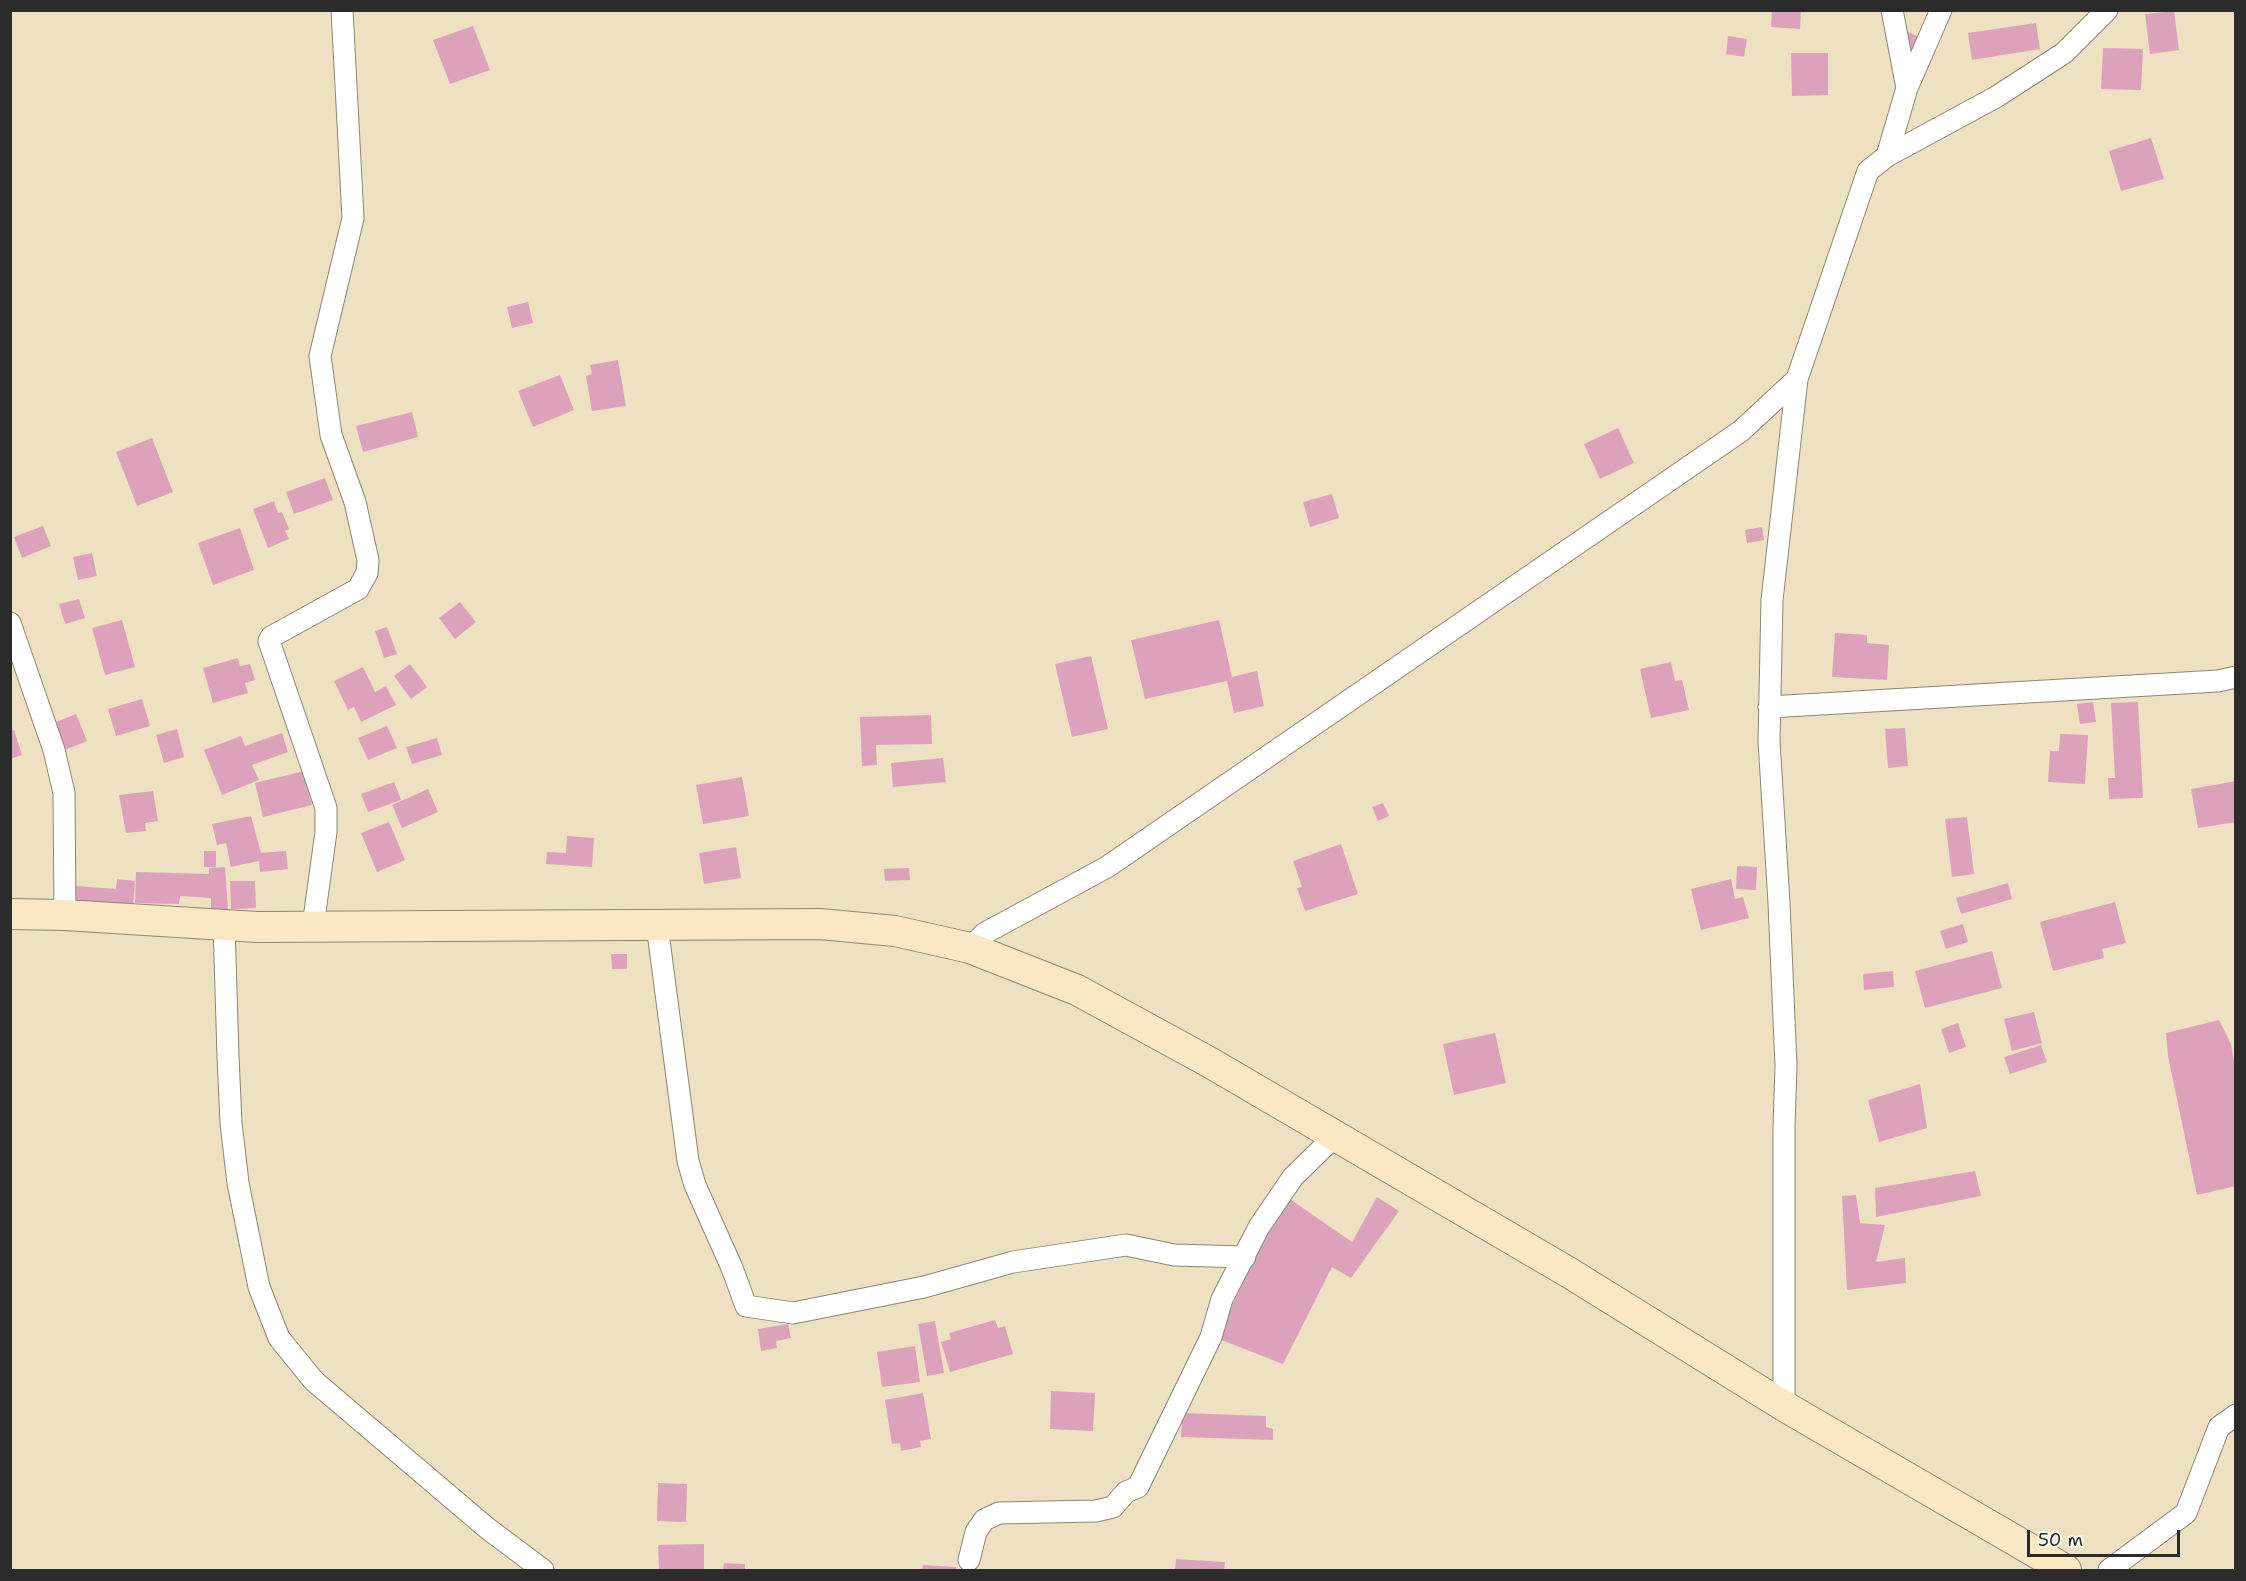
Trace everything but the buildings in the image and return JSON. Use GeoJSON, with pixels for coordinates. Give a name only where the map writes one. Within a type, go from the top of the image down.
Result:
{"type":"FeatureCollection","features":[{"type":"Feature","properties":{"kind":"street"},"geometry":{"type":"LineString","coordinates":[[313,926],[328,820],[326,808],[269,640],[358,589],[367,573],[368,560],[355,502],[331,435],[321,356],[353,218],[342,10]]}},
{"type":"Feature","properties":{"kind":"street"},"geometry":{"type":"LineString","coordinates":[[1892,10],[1906,88]]}},
{"type":"Feature","properties":{"kind":"street"},"geometry":{"type":"LineString","coordinates":[[1887,156],[1906,88],[1941,10]]}},
{"type":"Feature","properties":{"kind":"street"},"geometry":{"type":"LineString","coordinates":[[1784,1406],[1786,1066],[1769,707],[1772,600],[1797,379],[1868,171],[1887,156],[1996,97],[2064,53],[2107,10]]}},
{"type":"Feature","properties":{"kind":"street"},"geometry":{"type":"LineString","coordinates":[[970,948],[985,933],[1107,867],[1721,445],[1741,431],[1797,379]]}},
{"type":"Feature","properties":{"kind":"street"},"geometry":{"type":"LineString","coordinates":[[10,623],[54,750],[64,793],[65,915]]}},
{"type":"Feature","properties":{"kind":"street"},"geometry":{"type":"LineString","coordinates":[[1769,707],[2218,681],[2235,677]]}},
{"type":"Feature","properties":{"kind":"street"},"geometry":{"type":"LineString","coordinates":[[10,914],[65,915],[224,925],[820,924],[895,931],[970,948],[1077,990],[1209,1062],[1568,1272],[1784,1406],[2066,1570]]}},
{"type":"Feature","properties":{"kind":"street"},"geometry":{"type":"LineString","coordinates":[[224,925],[231,1123],[238,1183],[259,1287],[279,1338],[314,1381],[487,1528],[543,1570]]}},
{"type":"Feature","properties":{"kind":"street"},"geometry":{"type":"LineString","coordinates":[[657,925],[688,1161],[695,1185],[732,1268],[746,1306],[793,1313],[924,1287],[1013,1262],[1126,1245],[1174,1255],[1245,1257]]}},
{"type":"Feature","properties":{"kind":"street"},"geometry":{"type":"LineString","coordinates":[[969,1560],[976,1532],[984,1520],[999,1514],[1096,1511],[1113,1507],[1126,1492],[1138,1487],[1211,1337],[1222,1299],[1259,1227],[1293,1177],[1336,1135]]}},
{"type":"Feature","properties":{"kind":"street"},"geometry":{"type":"LineString","coordinates":[[2109,1570],[2186,1513],[2218,1427],[2235,1416]]}}]}
